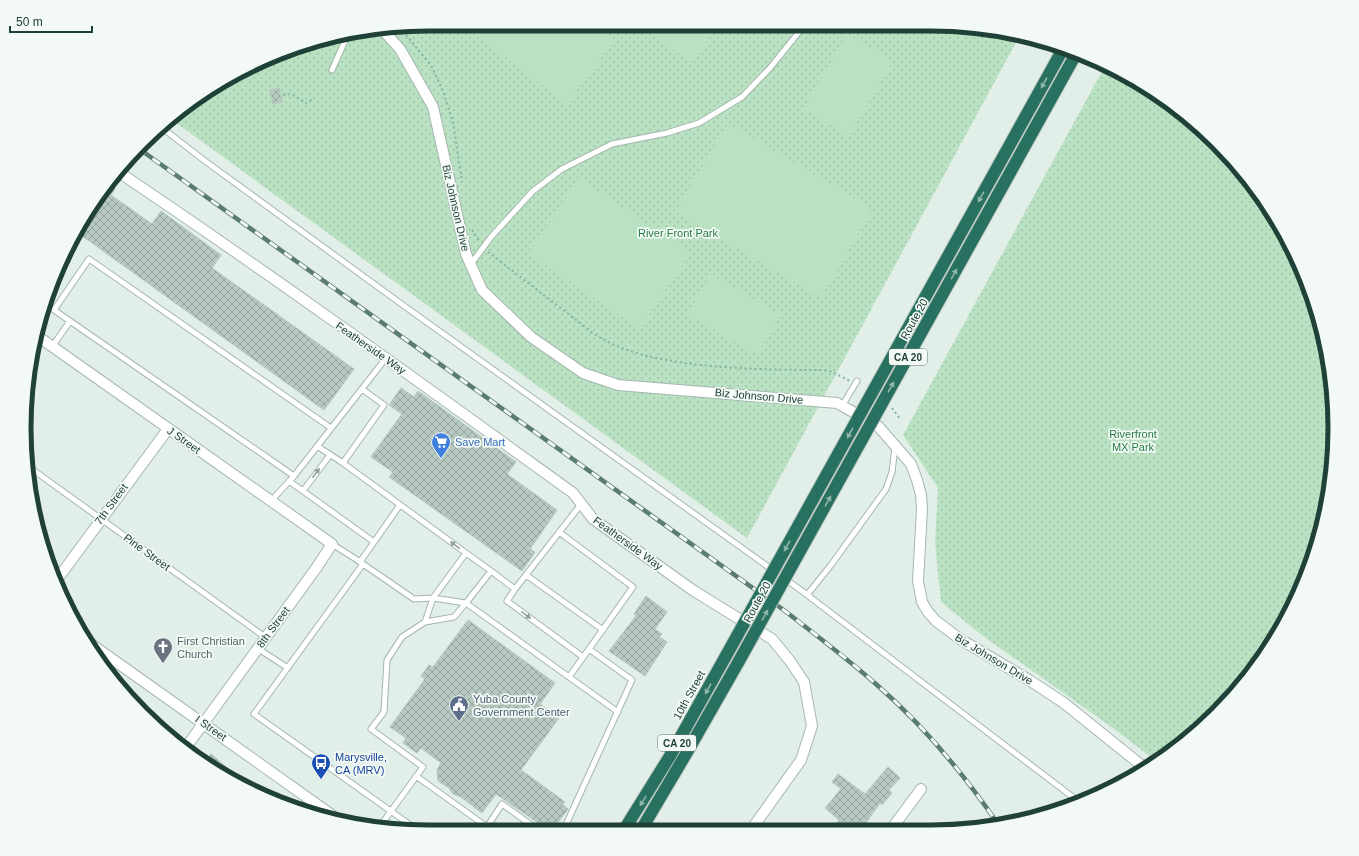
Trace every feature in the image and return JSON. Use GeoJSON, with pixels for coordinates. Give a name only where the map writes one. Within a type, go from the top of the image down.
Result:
{"type":"FeatureCollection","features":[{"type":"Feature","properties":{"kind":"highway","name":"Route 20"},"geometry":{"type":"LineString","coordinates":[[727,654],[1061,53]]}},
{"type":"Feature","properties":{"kind":"highway","name":"Route 20"},"geometry":{"type":"LineString","coordinates":[[644,825],[739,661],[1074,58]]}},
{"type":"Feature","properties":{"kind":"highway","name":"10th Street"},"geometry":{"type":"LineString","coordinates":[[627,825],[670,756],[727,654]]}},
{"type":"Feature","properties":{"kind":"street","name":"Biz Johnson Drive"},"geometry":{"type":"LineString","coordinates":[[385,33],[400,49],[433,107],[466,254],[482,290],[525,332],[583,372],[618,385],[837,403],[878,426],[911,464],[917,480],[921,495],[922,522],[918,581],[922,602],[928,612],[936,621],[960,639],[1029,680],[1057,699],[1141,765]]}},
{"type":"Feature","properties":{"kind":"street","name":"Featherside Way"},"geometry":{"type":"LineString","coordinates":[[123,175],[386,358],[573,493],[593,519],[694,591],[772,639],[790,661],[804,682],[812,726],[801,760],[755,825]]}},
{"type":"Feature","properties":{"kind":"street","name":"J Street"},"geometry":{"type":"LineString","coordinates":[[42,339],[332,544]]}},
{"type":"Feature","properties":{"kind":"street","name":"7th Street"},"geometry":{"type":"LineString","coordinates":[[60,576],[168,429]]}},
{"type":"Feature","properties":{"kind":"street","name":"8th Street"},"geometry":{"type":"LineString","coordinates":[[188,744],[332,544]]}},
{"type":"Feature","properties":{"kind":"street","name":"I Street"},"geometry":{"type":"LineString","coordinates":[[98,649],[327,811]]}},
{"type":"Feature","properties":{"kind":"street"},"geometry":{"type":"LineString","coordinates":[[894,825],[921,789]]}},
{"type":"Feature","properties":{"kind":"lane"},"geometry":{"type":"LineString","coordinates":[[470,264],[533,191],[562,169],[612,144],[667,133],[699,123],[742,97],[770,68],[801,31]]}},
{"type":"Feature","properties":{"kind":"lane"},"geometry":{"type":"LineString","coordinates":[[332,70],[345,40]]}},
{"type":"Feature","properties":{"kind":"lane"},"geometry":{"type":"LineString","coordinates":[[166,130],[263,204],[807,595],[1074,798]]}},
{"type":"Feature","properties":{"kind":"lane"},"geometry":{"type":"LineString","coordinates":[[294,476],[54,310],[89,259],[331,428]]}},
{"type":"Feature","properties":{"kind":"lane"},"geometry":{"type":"LineString","coordinates":[[52,347],[70,321]]}},
{"type":"Feature","properties":{"kind":"lane"},"geometry":{"type":"LineString","coordinates":[[271,501],[294,476],[386,358]]}},
{"type":"Feature","properties":{"kind":"lane"},"geometry":{"type":"LineString","coordinates":[[842,406],[856,383]]}},
{"type":"Feature","properties":{"kind":"lane"},"geometry":{"type":"LineString","coordinates":[[343,463],[384,405],[362,389]]}},
{"type":"Feature","properties":{"kind":"lane"},"geometry":{"type":"LineString","coordinates":[[317,446],[343,463],[515,589]]}},
{"type":"Feature","properties":{"kind":"lane"},"geometry":{"type":"LineString","coordinates":[[807,595],[832,565],[886,489],[892,472],[895,446]]}},
{"type":"Feature","properties":{"kind":"lane"},"geometry":{"type":"LineString","coordinates":[[303,491],[330,455]]}},
{"type":"Feature","properties":{"kind":"lane","name":"Pine Street"},"geometry":{"type":"LineString","coordinates":[[33,470],[265,637]]}},
{"type":"Feature","properties":{"kind":"lane"},"geometry":{"type":"LineString","coordinates":[[289,481],[374,542]]}},
{"type":"Feature","properties":{"kind":"lane"},"geometry":{"type":"LineString","coordinates":[[582,503],[507,600],[583,657]]}},
{"type":"Feature","properties":{"kind":"lane"},"geometry":{"type":"LineString","coordinates":[[400,505],[288,668],[254,714],[409,824]]}},
{"type":"Feature","properties":{"kind":"lane"},"geometry":{"type":"LineString","coordinates":[[559,532],[633,587],[569,677]]}},
{"type":"Feature","properties":{"kind":"lane"},"geometry":{"type":"LineString","coordinates":[[332,544],[414,599],[433,598],[466,603],[618,712]]}},
{"type":"Feature","properties":{"kind":"lane"},"geometry":{"type":"LineString","coordinates":[[425,622],[433,598],[466,553]]}},
{"type":"Feature","properties":{"kind":"lane"},"geometry":{"type":"LineString","coordinates":[[383,823],[423,767],[371,729],[384,712],[387,660],[402,637],[425,622],[454,617],[491,571]]}},
{"type":"Feature","properties":{"kind":"lane"},"geometry":{"type":"LineString","coordinates":[[526,575],[603,630]]}},
{"type":"Feature","properties":{"kind":"lane"},"geometry":{"type":"LineString","coordinates":[[257,648],[288,668]]}},
{"type":"Feature","properties":{"kind":"lane"},"geometry":{"type":"LineString","coordinates":[[566,825],[632,680],[589,649]]}},
{"type":"Feature","properties":{"kind":"lane"},"geometry":{"type":"LineString","coordinates":[[416,776],[485,825]]}},
{"type":"Feature","properties":{"kind":"lane"},"geometry":{"type":"LineString","coordinates":[[491,825],[502,804],[531,825]]}},
{"type":"Feature","properties":{"kind":"path"},"geometry":{"type":"LineString","coordinates":[[403,32],[432,67],[443,91],[453,122],[462,189]]}},
{"type":"Feature","properties":{"kind":"path"},"geometry":{"type":"LineString","coordinates":[[283,95],[292,94],[306,103],[315,98]]}},
{"type":"Feature","properties":{"kind":"path"},"geometry":{"type":"LineString","coordinates":[[471,226],[484,247],[493,256],[593,333],[608,342],[636,354],[664,360],[724,367],[770,370],[822,370],[856,383]]}},
{"type":"Feature","properties":{"kind":"path"},"geometry":{"type":"LineString","coordinates":[[892,408],[901,420]]}},
{"type":"Feature","properties":{"kind":"green space","name":"River Front Park"},"geometry":{"type":"Polygon","coordinates":[[[428,31],[931,31],[983,34],[1017,41],[747,538],[175,122],[207,98],[229,84],[276,61],[325,45],[376,34],[428,31]]]}},
{"type":"Feature","properties":{"kind":"green space"},"geometry":{"type":"Polygon","coordinates":[[[476,31],[601,31],[614,41],[567,104],[474,34],[476,31]]]}},
{"type":"Feature","properties":{"kind":"green space"},"geometry":{"type":"Polygon","coordinates":[[[647,31],[714,31],[692,63],[647,31]]]}},
{"type":"Feature","properties":{"kind":"green space"},"geometry":{"type":"Polygon","coordinates":[[[847,34],[893,61],[849,136],[803,109],[847,34]]]}},
{"type":"Feature","properties":{"kind":"green space","name":"Riverfront MX Park"},"geometry":{"type":"Polygon","coordinates":[[[1103,70],[1130,84],[1173,113],[1212,147],[1246,186],[1275,230],[1298,276],[1314,325],[1325,376],[1328,428],[1325,480],[1314,531],[1298,580],[1275,626],[1246,670],[1212,709],[1173,743],[1152,758],[1113,728],[983,636],[941,602],[935,543],[938,488],[903,435],[1103,70]]]}},
{"type":"Feature","properties":{"kind":"green space"},"geometry":{"type":"Polygon","coordinates":[[[728,123],[873,209],[821,298],[675,212],[728,123]]]}},
{"type":"Feature","properties":{"kind":"green space"},"geometry":{"type":"Polygon","coordinates":[[[579,178],[691,253],[640,329],[528,254],[579,178]]]}},
{"type":"Feature","properties":{"kind":"green space"},"geometry":{"type":"Polygon","coordinates":[[[711,274],[781,315],[757,355],[687,314],[711,274]]]}},
{"type":"Feature","properties":{"kind":"building"},"geometry":{"type":"Polygon","coordinates":[[[279,88],[282,102],[273,104],[270,90],[279,88]]]}},
{"type":"Feature","properties":{"kind":"building"},"geometry":{"type":"Polygon","coordinates":[[[112,187],[115,189],[111,195],[152,224],[161,211],[221,255],[212,268],[354,369],[324,410],[81,235],[100,209],[98,207],[112,187]]]}},
{"type":"Feature","properties":{"kind":"building"},"geometry":{"type":"Polygon","coordinates":[[[401,388],[414,397],[418,391],[516,462],[507,474],[557,510],[530,549],[535,552],[522,571],[389,477],[393,472],[371,457],[402,414],[389,405],[401,388]]]}},
{"type":"Feature","properties":{"kind":"building"},"geometry":{"type":"Polygon","coordinates":[[[646,596],[667,612],[655,629],[662,634],[659,637],[667,642],[645,676],[609,651],[636,616],[634,614],[646,596]]]}},
{"type":"Feature","properties":{"kind":"building"},"geometry":{"type":"Polygon","coordinates":[[[468,620],[555,683],[540,704],[559,718],[521,770],[565,802],[562,804],[568,809],[556,825],[541,825],[496,794],[482,813],[461,797],[453,794],[449,788],[438,781],[437,770],[441,763],[421,748],[417,753],[403,743],[406,738],[390,727],[425,679],[421,676],[429,665],[433,667],[468,620]]]}},
{"type":"Feature","properties":{"kind":"building"},"geometry":{"type":"Polygon","coordinates":[[[211,754],[232,772],[229,772],[208,758],[211,754]]]}},
{"type":"Feature","properties":{"kind":"building"},"geometry":{"type":"Polygon","coordinates":[[[888,767],[900,778],[889,790],[892,793],[882,805],[880,803],[864,825],[835,825],[839,820],[825,808],[841,789],[832,782],[838,774],[865,794],[888,767]]]}},
{"type":"Feature","properties":{"kind":"railway"},"geometry":{"type":"LineString","coordinates":[[143,152],[785,611],[832,647],[866,675],[911,717],[957,768],[995,820]]}},
{"type":"Feature","properties":{"kind":"place","name":"Save Mart"},"geometry":{"type":"Point","coordinates":[441,459]}},
{"type":"Feature","properties":{"kind":"place","name":"First Christian Church"},"geometry":{"type":"Point","coordinates":[163,664]}},
{"type":"Feature","properties":{"kind":"place","name":"Yuba County Government Center"},"geometry":{"type":"Point","coordinates":[459,722]}},
{"type":"Feature","properties":{"kind":"place","name":"Marysville, CA (MRV)"},"geometry":{"type":"Point","coordinates":[321,780]}}]}
